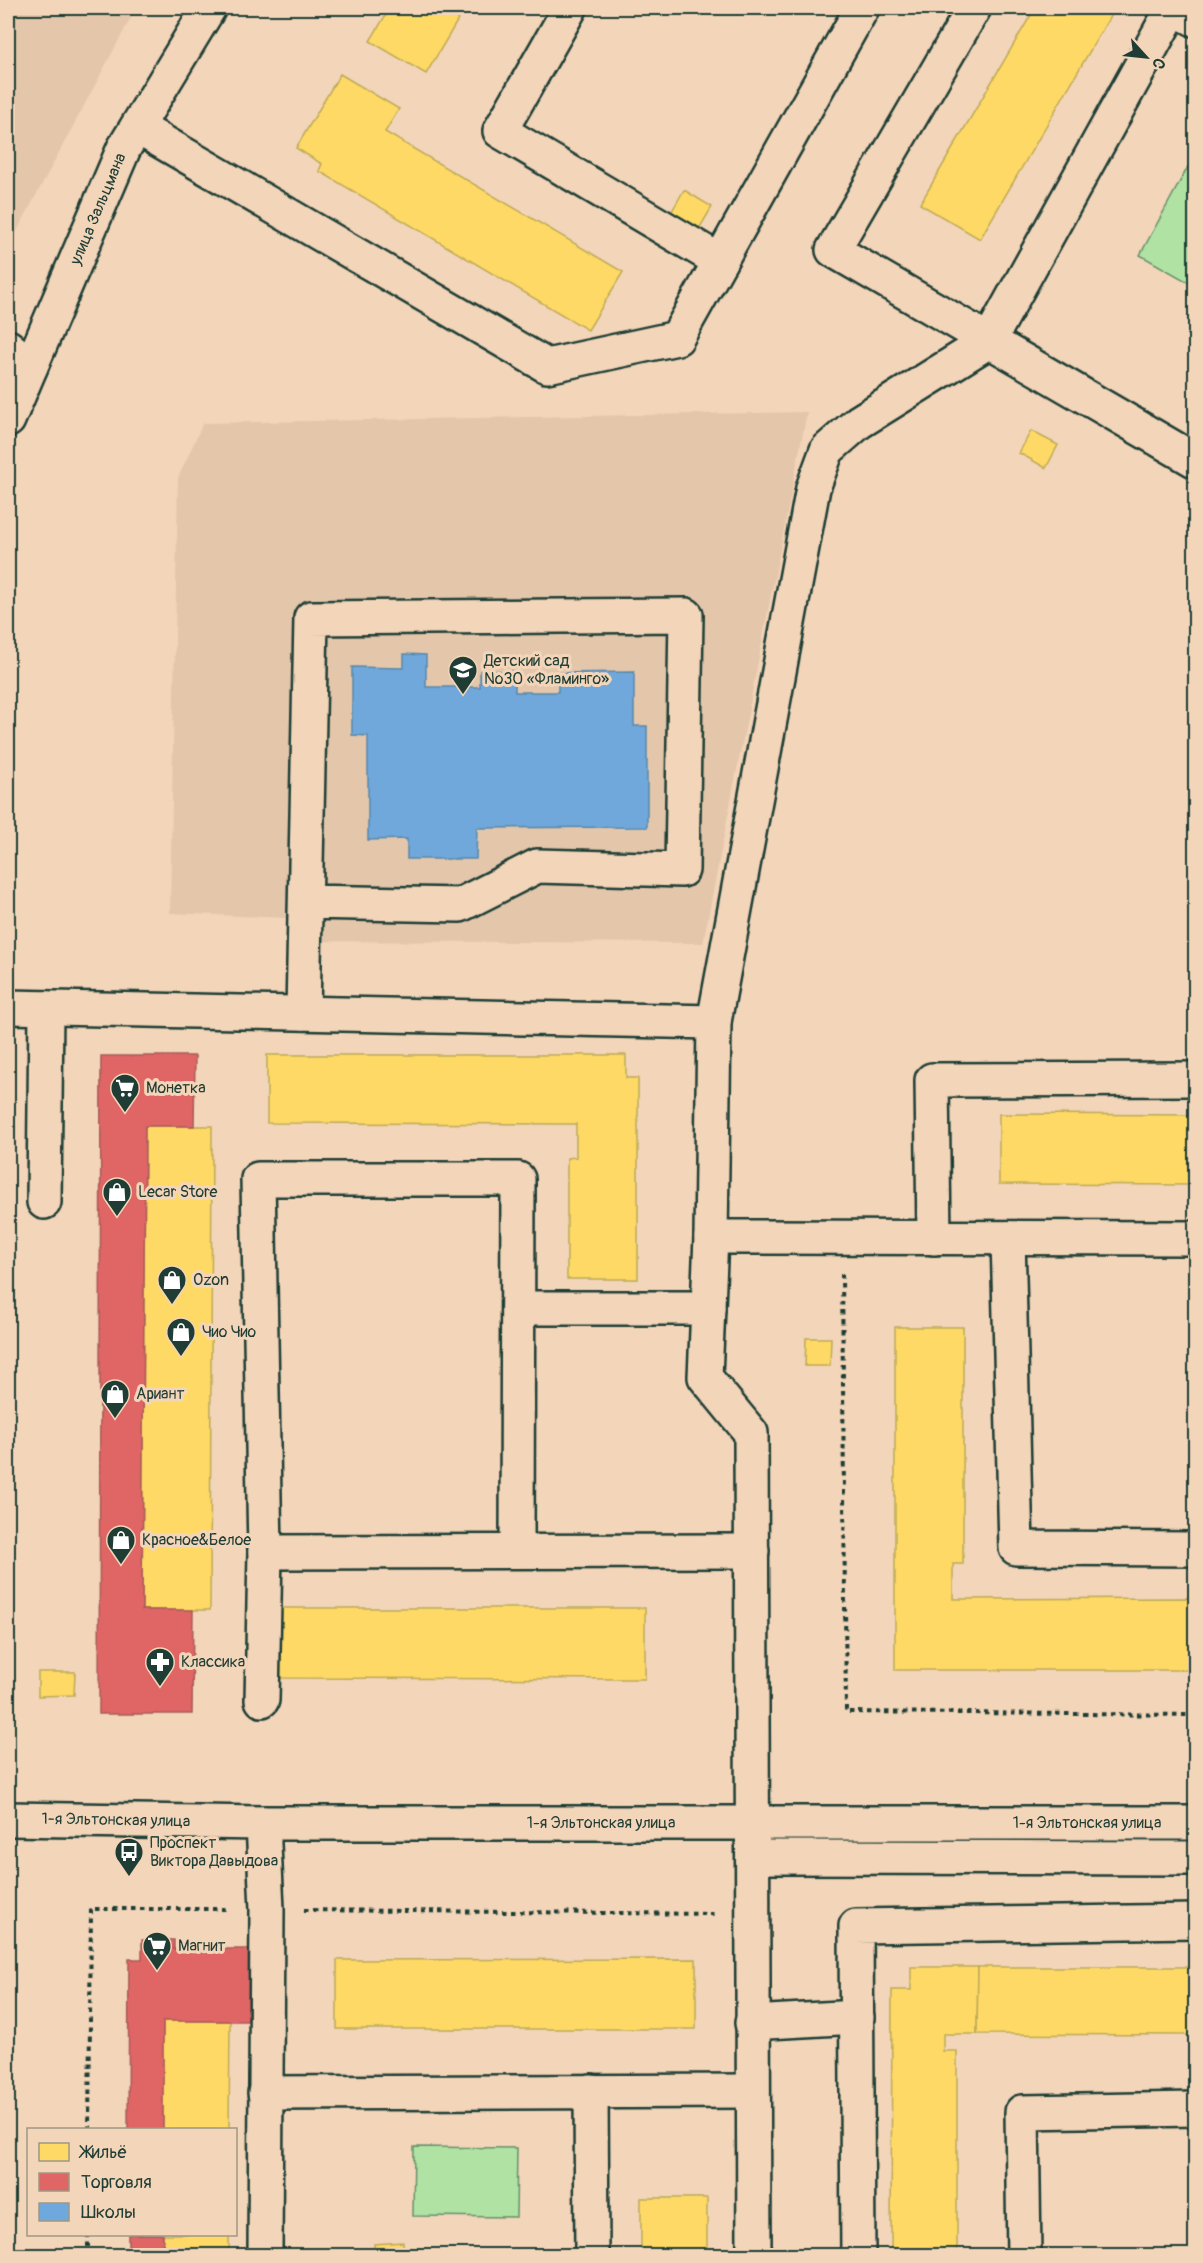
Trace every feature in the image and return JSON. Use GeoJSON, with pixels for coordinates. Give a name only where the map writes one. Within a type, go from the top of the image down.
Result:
{"type":"FeatureCollection","features":[{"type":"Feature","properties":{"kind":"street","name":"улица Зальцмана"},"geometry":{"type":"LineString","coordinates":[[8,420],[19,356],[124,148],[209,8]]}},
{"type":"Feature","properties":{"kind":"street"},"geometry":{"type":"LineString","coordinates":[[570,8],[500,131],[720,261]]}},
{"type":"Feature","properties":{"kind":"street"},"geometry":{"type":"LineString","coordinates":[[137,127],[547,366],[677,338],[861,8]]}},
{"type":"Feature","properties":{"kind":"street"},"geometry":{"type":"LineString","coordinates":[[974,8],[833,250],[1196,461]]}},
{"type":"Feature","properties":{"kind":"street"},"geometry":{"type":"LineString","coordinates":[[754,2256],[751,1433],[705,1377],[711,1237],[714,1022],[813,488],[827,450],[859,422],[989,341],[1173,8],[1196,20]]}},
{"type":"Feature","properties":{"kind":"street"},"geometry":{"type":"LineString","coordinates":[[303,1013],[311,618],[686,615],[682,870],[537,866],[460,905],[306,902]]}},
{"type":"Feature","properties":{"kind":"street"},"geometry":{"type":"LineString","coordinates":[[8,1007],[714,1022]]}},
{"type":"Feature","properties":{"kind":"street"},"geometry":{"type":"LineString","coordinates":[[44,1202],[46,1008]]}},
{"type":"Feature","properties":{"kind":"street"},"geometry":{"type":"LineString","coordinates":[[934,1238],[932,1080],[1196,1079]]}},
{"type":"Feature","properties":{"kind":"street"},"geometry":{"type":"LineString","coordinates":[[262,1700],[265,1552],[258,1179],[518,1179],[517,1551]]}},
{"type":"Feature","properties":{"kind":"street"},"geometry":{"type":"LineString","coordinates":[[711,1237],[1196,1238]]}},
{"type":"Feature","properties":{"kind":"street"},"geometry":{"type":"LineString","coordinates":[[1008,1238],[1016,1548],[1196,1549]]}},
{"type":"Feature","properties":{"kind":"street"},"geometry":{"type":"LineString","coordinates":[[518,1308],[708,1308]]}},
{"type":"Feature","properties":{"kind":"street"},"geometry":{"type":"LineString","coordinates":[[265,1552],[752,1551]]}},
{"type":"Feature","properties":{"kind":"street","name":"1-я Эльтонская улица"},"geometry":{"type":"LineString","coordinates":[[8,1819],[263,1823],[1196,1823]]}},
{"type":"Feature","properties":{"kind":"street"},"geometry":{"type":"LineString","coordinates":[[263,1823],[267,1909],[266,2256]]}},
{"type":"Feature","properties":{"kind":"street"},"geometry":{"type":"LineString","coordinates":[[753,1857],[1196,1858]]}},
{"type":"Feature","properties":{"kind":"street"},"geometry":{"type":"LineString","coordinates":[[858,2256],[856,1926],[1196,1922]]}},
{"type":"Feature","properties":{"kind":"street"},"geometry":{"type":"LineString","coordinates":[[752,2023],[856,2017]]}},
{"type":"Feature","properties":{"kind":"street"},"geometry":{"type":"LineString","coordinates":[[591,2091],[592,2256]]}},
{"type":"Feature","properties":{"kind":"street"},"geometry":{"type":"LineString","coordinates":[[265,2093],[752,2091]]}},
{"type":"Feature","properties":{"kind":"street"},"geometry":{"type":"LineString","coordinates":[[1024,2256],[1022,2112],[1196,2109]]}},
{"type":"Feature","properties":{"kind":"path"},"geometry":{"type":"LineString","coordinates":[[842,1237],[846,1712],[1196,1715]]}},
{"type":"Feature","properties":{"kind":"path"},"geometry":{"type":"LineString","coordinates":[[89,2128],[91,1909],[753,1914]]}},
{"type":"Feature","properties":{"kind":"path"},"geometry":{"type":"LineString","coordinates":[[88,2236],[88,2256]]}},
{"type":"Feature","properties":{"kind":"shaded area"},"geometry":{"type":"Polygon","coordinates":[[[8,8],[136,8],[8,248],[8,8]]]}},
{"type":"Feature","properties":{"kind":"shaded area","name":"Детский сад №30 «Фламинго»"},"geometry":{"type":"Polygon","coordinates":[[[807,412],[703,943],[291,941],[287,918],[170,913],[178,478],[203,423],[807,412]]]}},
{"type":"Feature","properties":{"kind":"green space"},"geometry":{"type":"Polygon","coordinates":[[[1195,154],[1196,286],[1140,255],[1195,154]]]}},
{"type":"Feature","properties":{"kind":"green space"},"geometry":{"type":"Polygon","coordinates":[[[414,2147],[517,2148],[516,2217],[413,2216],[414,2147]]]}},
{"type":"Feature","properties":{"kind":"building: Жильё"},"geometry":{"type":"Polygon","coordinates":[[[390,8],[465,8],[426,74],[370,41],[390,8]]]}},
{"type":"Feature","properties":{"kind":"building: Жильё"},"geometry":{"type":"Polygon","coordinates":[[[1035,8],[1115,8],[980,239],[920,204],[1035,8]]]}},
{"type":"Feature","properties":{"kind":"building: Жильё"},"geometry":{"type":"Polygon","coordinates":[[[340,74],[399,109],[385,132],[623,272],[588,330],[319,171],[322,164],[296,148],[340,74]]]}},
{"type":"Feature","properties":{"kind":"building: Жильё"},"geometry":{"type":"Polygon","coordinates":[[[684,190],[712,207],[696,234],[668,218],[684,190]]]}},
{"type":"Feature","properties":{"kind":"building: Жильё"},"geometry":{"type":"Polygon","coordinates":[[[1031,431],[1058,445],[1046,468],[1019,453],[1031,431]]]}},
{"type":"Feature","properties":{"kind":"building: Жильё"},"geometry":{"type":"Polygon","coordinates":[[[267,1055],[626,1055],[626,1078],[638,1078],[638,1279],[567,1279],[567,1158],[576,1157],[576,1124],[267,1123],[267,1055]]]}},
{"type":"Feature","properties":{"kind":"building: Жильё"},"geometry":{"type":"Polygon","coordinates":[[[999,1114],[1196,1115],[1196,1185],[999,1184],[999,1114]]]}},
{"type":"Feature","properties":{"kind":"building: Жильё"},"geometry":{"type":"Polygon","coordinates":[[[145,1126],[212,1126],[210,1610],[142,1610],[145,1126]]]}},
{"type":"Feature","properties":{"kind":"building: Жильё"},"geometry":{"type":"Polygon","coordinates":[[[895,1327],[963,1327],[963,1564],[953,1564],[953,1599],[1196,1598],[1196,1670],[895,1670],[895,1327]]]}},
{"type":"Feature","properties":{"kind":"building: Жильё"},"geometry":{"type":"Polygon","coordinates":[[[806,1338],[831,1338],[830,1366],[805,1366],[806,1338]]]}},
{"type":"Feature","properties":{"kind":"building: Жильё"},"geometry":{"type":"Polygon","coordinates":[[[279,1608],[645,1608],[645,1679],[278,1678],[279,1608]]]}},
{"type":"Feature","properties":{"kind":"building: Жильё"},"geometry":{"type":"Polygon","coordinates":[[[38,1672],[75,1672],[74,1695],[38,1696],[38,1672]]]}},
{"type":"Feature","properties":{"kind":"building: Жильё"},"geometry":{"type":"Polygon","coordinates":[[[696,1959],[696,2029],[337,2029],[337,1960],[696,1959]]]}},
{"type":"Feature","properties":{"kind":"building: Жильё"},"geometry":{"type":"Polygon","coordinates":[[[911,1967],[978,1967],[977,2034],[943,2034],[943,2051],[957,2051],[957,2256],[891,2256],[892,1990],[911,1990],[911,1967]]]}},
{"type":"Feature","properties":{"kind":"building: Жильё"},"geometry":{"type":"Polygon","coordinates":[[[978,1967],[1196,1967],[1196,2035],[977,2034],[978,1967]]]}},
{"type":"Feature","properties":{"kind":"building: Жильё"},"geometry":{"type":"Polygon","coordinates":[[[163,2021],[230,2021],[229,2128],[163,2128],[163,2021]]]}},
{"type":"Feature","properties":{"kind":"building: Жильё"},"geometry":{"type":"Polygon","coordinates":[[[641,2198],[707,2198],[707,2256],[641,2256],[641,2198]]]}},
{"type":"Feature","properties":{"kind":"building: Жильё"},"geometry":{"type":"Polygon","coordinates":[[[163,2236],[229,2236],[229,2256],[163,2256],[163,2236]]]}},
{"type":"Feature","properties":{"kind":"building: Жильё"},"geometry":{"type":"Polygon","coordinates":[[[403,2242],[404,2256],[375,2256],[374,2244],[403,2242]]]}},
{"type":"Feature","properties":{"kind":"building: Торговля"},"geometry":{"type":"Polygon","coordinates":[[[101,1056],[195,1056],[194,1126],[145,1126],[142,1610],[193,1610],[192,1714],[99,1714],[101,1056]]]}},
{"type":"Feature","properties":{"kind":"building: Торговля"},"geometry":{"type":"Polygon","coordinates":[[[142,1940],[174,1940],[174,1949],[255,1949],[255,2021],[163,2021],[163,2128],[128,2128],[129,1959],[142,1959],[142,1940]]]}},
{"type":"Feature","properties":{"kind":"building: Торговля"},"geometry":{"type":"Polygon","coordinates":[[[128,2236],[163,2236],[163,2256],[128,2256],[128,2236]]]}},
{"type":"Feature","properties":{"kind":"building: Школы"},"geometry":{"type":"Polygon","coordinates":[[[404,654],[426,655],[426,687],[480,687],[480,671],[515,671],[515,692],[558,692],[558,673],[634,672],[634,726],[647,726],[647,827],[477,828],[476,859],[407,859],[407,839],[368,840],[368,736],[352,735],[352,667],[404,668],[404,654]]]}},
{"type":"Feature","properties":{"kind":"place","name":"Детский сад №30 «Фламинго»"},"geometry":{"type":"Point","coordinates":[463,696]}},
{"type":"Feature","properties":{"kind":"place","name":"Монетка"},"geometry":{"type":"Point","coordinates":[125,1114]}},
{"type":"Feature","properties":{"kind":"place","name":"Lecar Store"},"geometry":{"type":"Point","coordinates":[117,1218]}},
{"type":"Feature","properties":{"kind":"place","name":"Ozon"},"geometry":{"type":"Point","coordinates":[172,1306]}},
{"type":"Feature","properties":{"kind":"place","name":"Чио Чио"},"geometry":{"type":"Point","coordinates":[181,1358]}},
{"type":"Feature","properties":{"kind":"place","name":"Ариант"},"geometry":{"type":"Point","coordinates":[115,1420]}},
{"type":"Feature","properties":{"kind":"place","name":"Красное&Белое"},"geometry":{"type":"Point","coordinates":[121,1566]}},
{"type":"Feature","properties":{"kind":"place","name":"Классика"},"geometry":{"type":"Point","coordinates":[160,1688]}},
{"type":"Feature","properties":{"kind":"place","name":"Проспект Виктора Давыдова"},"geometry":{"type":"Point","coordinates":[129,1878]}},
{"type":"Feature","properties":{"kind":"place","name":"Магнит"},"geometry":{"type":"Point","coordinates":[157,1972]}}]}
